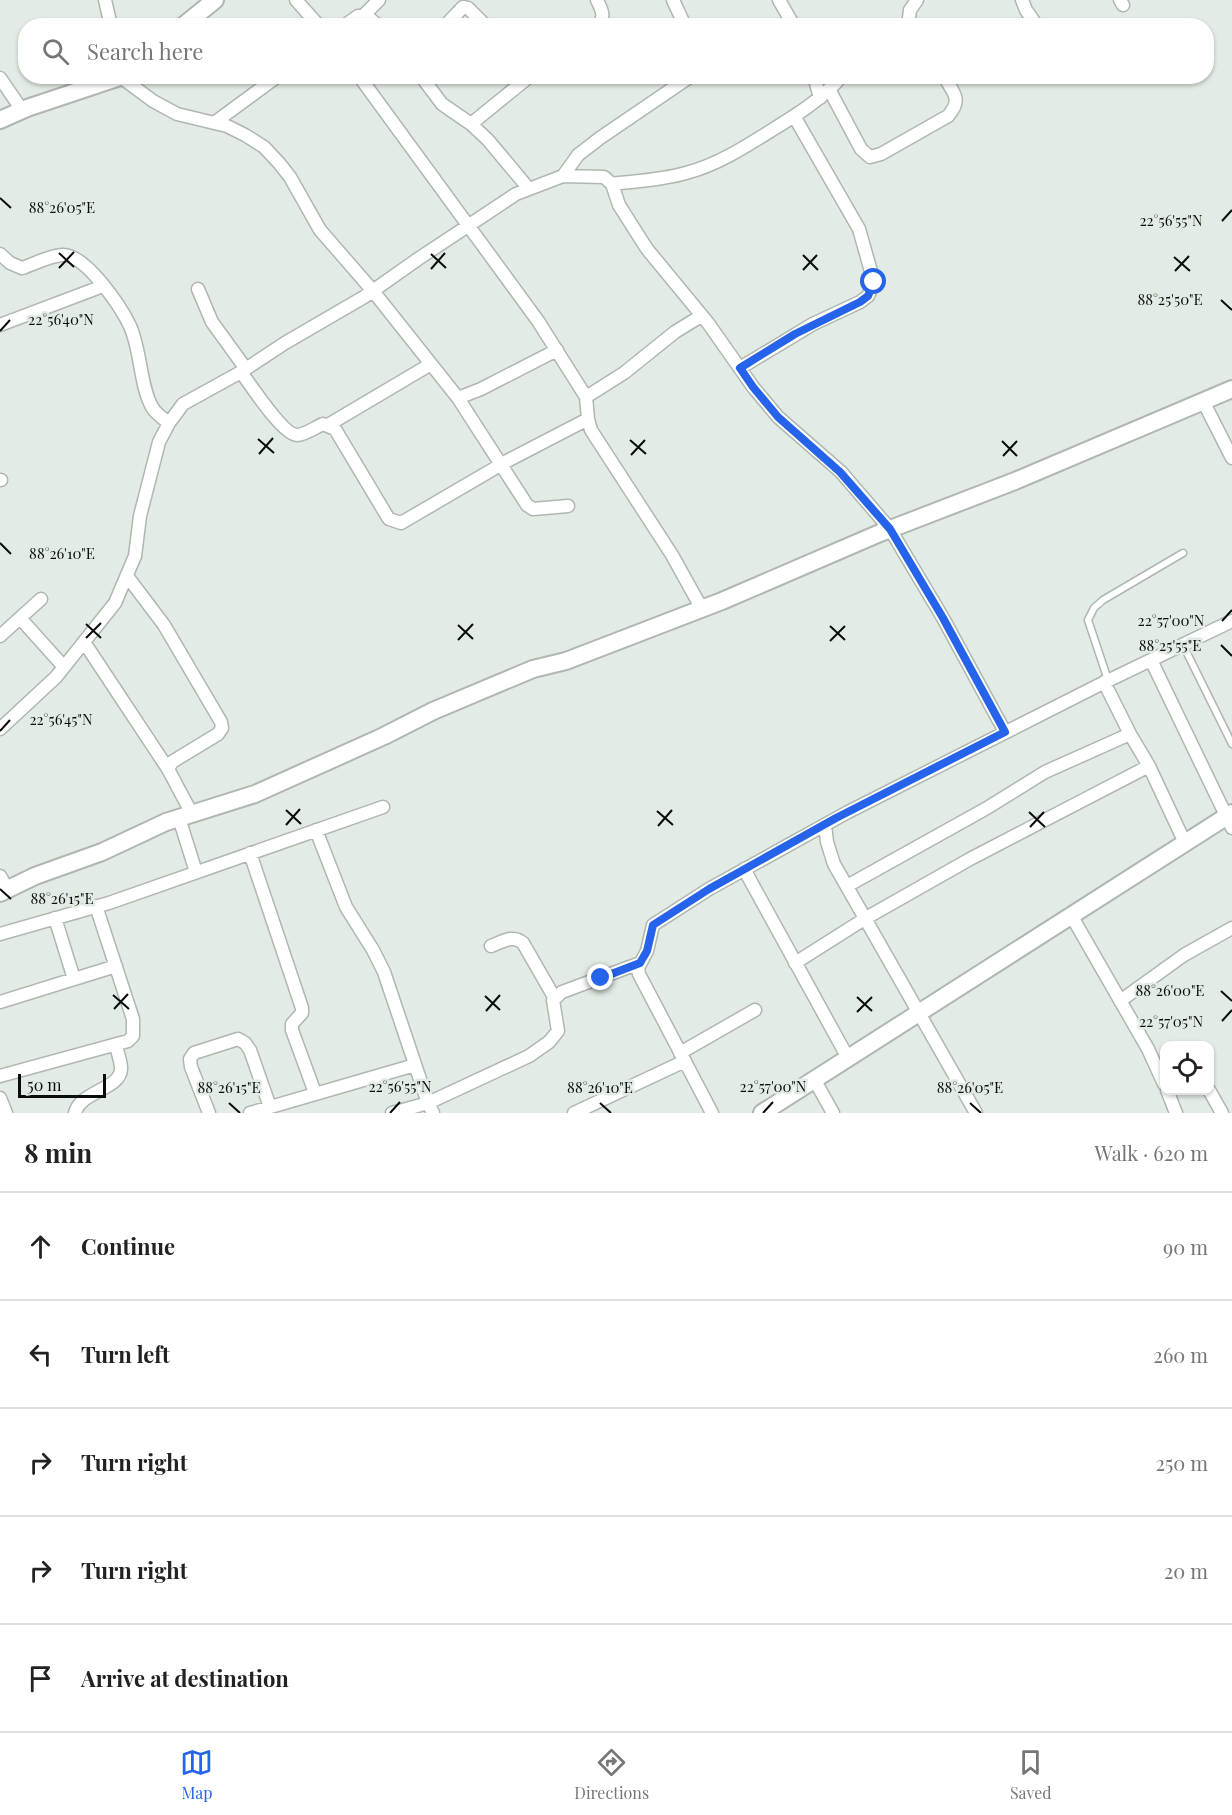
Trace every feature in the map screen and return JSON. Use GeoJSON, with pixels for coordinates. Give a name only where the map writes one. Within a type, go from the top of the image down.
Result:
{"type":"FeatureCollection","features":[{"type":"Feature","properties":{"kind":"street"},"geometry":{"type":"LineString","coordinates":[[105,0],[109,18]]}},
{"type":"Feature","properties":{"kind":"street"},"geometry":{"type":"LineString","coordinates":[[193,18],[215,0]]}},
{"type":"Feature","properties":{"kind":"street"},"geometry":{"type":"LineString","coordinates":[[296,0],[312,18]]}},
{"type":"Feature","properties":{"kind":"street"},"geometry":{"type":"LineString","coordinates":[[363,16],[379,0]]}},
{"type":"Feature","properties":{"kind":"street"},"geometry":{"type":"LineString","coordinates":[[597,0],[603,18]]}},
{"type":"Feature","properties":{"kind":"street"},"geometry":{"type":"LineString","coordinates":[[673,0],[681,18]]}},
{"type":"Feature","properties":{"kind":"street"},"geometry":{"type":"LineString","coordinates":[[779,0],[788,18]]}},
{"type":"Feature","properties":{"kind":"street"},"geometry":{"type":"LineString","coordinates":[[909,18],[910,10],[916,0]]}},
{"type":"Feature","properties":{"kind":"street"},"geometry":{"type":"LineString","coordinates":[[1022,0],[1032,18]]}},
{"type":"Feature","properties":{"kind":"street"},"geometry":{"type":"LineString","coordinates":[[453,18],[464,7],[478,18]]}},
{"type":"Feature","properties":{"kind":"street"},"geometry":{"type":"LineString","coordinates":[[355,18],[358,16],[366,18]]}},
{"type":"Feature","properties":{"kind":"street"},"geometry":{"type":"LineString","coordinates":[[0,78],[22,110]]}},
{"type":"Feature","properties":{"kind":"street"},"geometry":{"type":"LineString","coordinates":[[0,120],[22,110],[102,84]]}},
{"type":"Feature","properties":{"kind":"street"},"geometry":{"type":"LineString","coordinates":[[132,84],[153,101],[171,111],[227,126],[264,147],[290,177],[320,230],[373,291],[458,398],[527,505],[533,509],[568,506]]}},
{"type":"Feature","properties":{"kind":"street"},"geometry":{"type":"LineString","coordinates":[[214,123],[267,84]]}},
{"type":"Feature","properties":{"kind":"street"},"geometry":{"type":"LineString","coordinates":[[365,84],[557,350],[586,397],[591,430],[672,555],[702,609]]}},
{"type":"Feature","properties":{"kind":"street"},"geometry":{"type":"LineString","coordinates":[[427,84],[442,104],[471,124],[488,140],[529,189]]}},
{"type":"Feature","properties":{"kind":"street"},"geometry":{"type":"LineString","coordinates":[[471,124],[520,84]]}},
{"type":"Feature","properties":{"kind":"street"},"geometry":{"type":"LineString","coordinates":[[563,176],[578,155],[679,84]]}},
{"type":"Feature","properties":{"kind":"street"},"geometry":{"type":"LineString","coordinates":[[819,84],[861,149],[870,157],[881,154],[948,116],[955,107],[956,99],[948,84]]}},
{"type":"Feature","properties":{"kind":"street"},"geometry":{"type":"LineString","coordinates":[[612,184],[658,179],[709,165],[736,152],[794,116],[825,95],[835,84]]}},
{"type":"Feature","properties":{"kind":"street"},"geometry":{"type":"LineString","coordinates":[[740,368],[795,334],[860,302],[868,296],[874,282],[859,229],[794,116]]}},
{"type":"Feature","properties":{"kind":"street"},"geometry":{"type":"LineString","coordinates":[[0,729],[56,677],[115,603],[135,556],[140,516],[159,442],[183,404],[244,371],[373,291],[516,194],[563,176],[604,177],[612,184],[619,205],[647,249],[701,316],[753,387],[778,417],[840,472],[890,529],[943,618],[1005,732]]}},
{"type":"Feature","properties":{"kind":"street"},"geometry":{"type":"LineString","coordinates":[[0,254],[22,268],[62,255],[72,256],[90,270],[130,326],[152,408],[169,423]]}},
{"type":"Feature","properties":{"kind":"street"},"geometry":{"type":"LineString","coordinates":[[0,325],[103,286]]}},
{"type":"Feature","properties":{"kind":"street"},"geometry":{"type":"LineString","coordinates":[[198,289],[212,322],[280,424],[298,436],[323,424],[335,429],[387,516],[395,522],[401,523],[502,465],[588,420]]}},
{"type":"Feature","properties":{"kind":"street"},"geometry":{"type":"LineString","coordinates":[[586,397],[624,373],[675,332],[701,316]]}},
{"type":"Feature","properties":{"kind":"street"},"geometry":{"type":"LineString","coordinates":[[458,398],[557,350]]}},
{"type":"Feature","properties":{"kind":"street"},"geometry":{"type":"LineString","coordinates":[[328,425],[431,364]]}},
{"type":"Feature","properties":{"kind":"street"},"geometry":{"type":"LineString","coordinates":[[3,886],[102,852],[185,816],[255,794],[384,736],[433,711],[533,669],[566,661],[702,609],[890,529],[1014,481],[1100,444],[1138,431],[1232,389]]}},
{"type":"Feature","properties":{"kind":"street"},"geometry":{"type":"LineString","coordinates":[[1203,401],[1232,458]]}},
{"type":"Feature","properties":{"kind":"street"},"geometry":{"type":"LineString","coordinates":[[127,576],[164,625],[221,722],[222,728],[218,734],[172,762],[168,769]]}},
{"type":"Feature","properties":{"kind":"street"},"geometry":{"type":"LineString","coordinates":[[0,636],[41,599]]}},
{"type":"Feature","properties":{"kind":"street"},"geometry":{"type":"LineString","coordinates":[[21,618],[64,667]]}},
{"type":"Feature","properties":{"kind":"street"},"geometry":{"type":"LineString","coordinates":[[712,1113],[639,974],[640,963],[647,951],[650,930],[659,920],[825,825],[1106,681],[1232,621]]}},
{"type":"Feature","properties":{"kind":"street"},"geometry":{"type":"LineString","coordinates":[[84,642],[168,769],[185,816],[196,872]]}},
{"type":"Feature","properties":{"kind":"street"},"geometry":{"type":"LineString","coordinates":[[762,1113],[1185,843],[1230,819],[1151,660]]}},
{"type":"Feature","properties":{"kind":"street"},"geometry":{"type":"LineString","coordinates":[[1106,681],[1185,843]]}},
{"type":"Feature","properties":{"kind":"street"},"geometry":{"type":"LineString","coordinates":[[847,886],[987,808],[1045,772],[1130,734]]}},
{"type":"Feature","properties":{"kind":"street"},"geometry":{"type":"LineString","coordinates":[[795,963],[866,918],[970,859],[1149,766]]}},
{"type":"Feature","properties":{"kind":"street"},"geometry":{"type":"LineString","coordinates":[[0,934],[96,906],[383,807]]}},
{"type":"Feature","properties":{"kind":"street"},"geometry":{"type":"LineString","coordinates":[[825,825],[827,842],[834,864],[976,1113]]}},
{"type":"Feature","properties":{"kind":"street"},"geometry":{"type":"LineString","coordinates":[[316,830],[346,908],[384,972],[430,1108]]}},
{"type":"Feature","properties":{"kind":"street"},"geometry":{"type":"LineString","coordinates":[[250,853],[302,1008],[302,1013],[292,1024],[292,1030],[315,1093]]}},
{"type":"Feature","properties":{"kind":"street"},"geometry":{"type":"LineString","coordinates":[[744,870],[848,1058]]}},
{"type":"Feature","properties":{"kind":"street"},"geometry":{"type":"LineString","coordinates":[[0,1076],[116,1045],[128,1041],[133,1036],[135,1028],[96,906]]}},
{"type":"Feature","properties":{"kind":"street"},"geometry":{"type":"LineString","coordinates":[[1071,915],[1151,1054],[1160,1075]]}},
{"type":"Feature","properties":{"kind":"street"},"geometry":{"type":"LineString","coordinates":[[55,918],[74,979]]}},
{"type":"Feature","properties":{"kind":"street"},"geometry":{"type":"LineString","coordinates":[[1120,1001],[1184,955],[1232,928]]}},
{"type":"Feature","properties":{"kind":"street"},"geometry":{"type":"LineString","coordinates":[[392,1113],[430,1108],[529,1056],[549,1042],[558,1031],[554,997],[523,943],[513,938],[491,946]]}},
{"type":"Feature","properties":{"kind":"street"},"geometry":{"type":"LineString","coordinates":[[554,997],[640,963]]}},
{"type":"Feature","properties":{"kind":"street"},"geometry":{"type":"LineString","coordinates":[[0,1002],[116,966]]}},
{"type":"Feature","properties":{"kind":"street"},"geometry":{"type":"LineString","coordinates":[[574,1113],[682,1057],[755,1010]]}},
{"type":"Feature","properties":{"kind":"street"},"geometry":{"type":"LineString","coordinates":[[209,1113],[190,1059],[194,1053],[238,1039],[250,1050],[270,1107]]}},
{"type":"Feature","properties":{"kind":"street"},"geometry":{"type":"LineString","coordinates":[[75,1113],[82,1101],[116,1080],[120,1074],[122,1067],[116,1045]]}},
{"type":"Feature","properties":{"kind":"street"},"geometry":{"type":"LineString","coordinates":[[1151,1054],[1160,1057]]}},
{"type":"Feature","properties":{"kind":"street"},"geometry":{"type":"LineString","coordinates":[[250,1113],[415,1065]]}},
{"type":"Feature","properties":{"kind":"street"},"geometry":{"type":"LineString","coordinates":[[814,1079],[833,1113]]}},
{"type":"Feature","properties":{"kind":"street"},"geometry":{"type":"LineString","coordinates":[[1169,1095],[1176,1113]]}},
{"type":"Feature","properties":{"kind":"street"},"geometry":{"type":"LineString","coordinates":[[1212,1095],[1222,1113]]}},
{"type":"Feature","properties":{"kind":"street"},"geometry":{"type":"LineString","coordinates":[[0,1098],[4,1112]]}},
{"type":"Feature","properties":{"kind":"lane"},"geometry":{"type":"LineString","coordinates":[[1106,681],[1088,620],[1094,608],[1103,600],[1183,553]]}},
{"type":"Feature","properties":{"kind":"lane"},"geometry":{"type":"LineString","coordinates":[[1183,645],[1232,744]]}},
{"type":"Feature","properties":{"kind":"route"},"geometry":{"type":"LineString","coordinates":[[601,978],[640,963],[647,951],[653,925],[709,889],[848,812],[1005,732],[943,618],[890,529],[840,472],[778,417],[740,368],[813,324],[860,302],[873,289],[874,282]]}}]}
